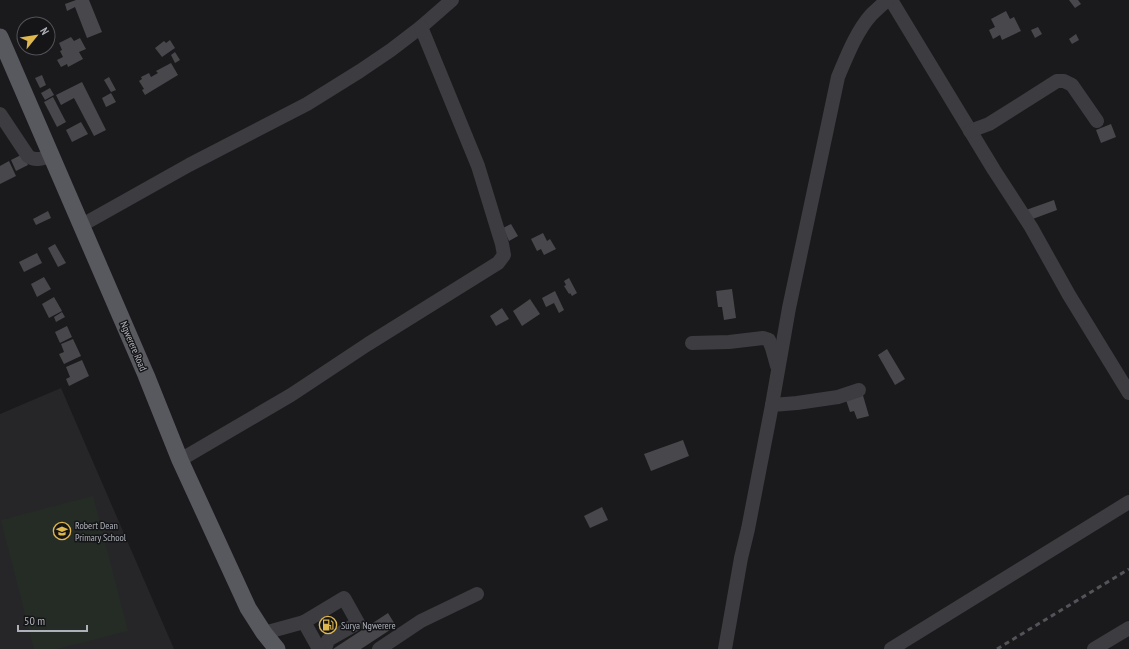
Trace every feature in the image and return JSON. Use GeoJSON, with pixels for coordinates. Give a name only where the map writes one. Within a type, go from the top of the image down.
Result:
{"type":"FeatureCollection","features":[{"type":"Feature","properties":{"kind":"main road","name":"Ngwerere Road"},"geometry":{"type":"LineString","coordinates":[[0,37],[146,375],[180,460],[248,608],[264,633],[277,649]]}},
{"type":"Feature","properties":{"kind":"street"},"geometry":{"type":"LineString","coordinates":[[82,225],[189,165],[308,104],[360,71],[421,27],[452,0]]}},
{"type":"Feature","properties":{"kind":"street"},"geometry":{"type":"LineString","coordinates":[[725,649],[789,308],[838,77],[850,49],[866,21],[871,14],[887,0]]}},
{"type":"Feature","properties":{"kind":"street"},"geometry":{"type":"LineString","coordinates":[[891,0],[994,170],[1031,227],[1069,296],[1129,393]]}},
{"type":"Feature","properties":{"kind":"street"},"geometry":{"type":"LineString","coordinates":[[180,460],[291,395],[368,344],[498,263],[504,255],[500,237],[478,166],[421,27]]}},
{"type":"Feature","properties":{"kind":"street"},"geometry":{"type":"LineString","coordinates":[[970,131],[989,124],[1058,81],[1064,81],[1072,85],[1097,120]]}},
{"type":"Feature","properties":{"kind":"street"},"geometry":{"type":"LineString","coordinates":[[0,114],[28,156],[37,160],[52,155]]}},
{"type":"Feature","properties":{"kind":"street"},"geometry":{"type":"LineString","coordinates":[[692,343],[728,342],[763,338],[769,340],[776,361],[777,376]]}},
{"type":"Feature","properties":{"kind":"street"},"geometry":{"type":"LineString","coordinates":[[772,405],[838,397],[859,390]]}},
{"type":"Feature","properties":{"kind":"street"},"geometry":{"type":"LineString","coordinates":[[891,649],[1129,502]]}},
{"type":"Feature","properties":{"kind":"street"},"geometry":{"type":"LineString","coordinates":[[379,649],[422,621],[477,594]]}},
{"type":"Feature","properties":{"kind":"street"},"geometry":{"type":"LineString","coordinates":[[264,633],[304,622],[344,598],[358,623],[328,640],[325,649]]}},
{"type":"Feature","properties":{"kind":"street"},"geometry":{"type":"LineString","coordinates":[[304,622],[319,649]]}},
{"type":"Feature","properties":{"kind":"street"},"geometry":{"type":"LineString","coordinates":[[1094,649],[1129,628]]}},
{"type":"Feature","properties":{"kind":"shaded area","name":"Robert Dean Primary School"},"geometry":{"type":"Polygon","coordinates":[[[61,388],[174,649],[0,649],[0,414],[61,388]]]}},
{"type":"Feature","properties":{"kind":"shaded area"},"geometry":{"type":"Polygon","coordinates":[[[93,496],[128,631],[57,649],[34,649],[1,520],[93,496]]]}},
{"type":"Feature","properties":{"kind":"building"},"geometry":{"type":"Polygon","coordinates":[[[76,0],[89,0],[102,32],[87,38],[75,7],[67,11],[65,4],[76,0]]]}},
{"type":"Feature","properties":{"kind":"building"},"geometry":{"type":"Polygon","coordinates":[[[1069,0],[1078,0],[1081,4],[1075,8],[1069,0]]]}},
{"type":"Feature","properties":{"kind":"building"},"geometry":{"type":"Polygon","coordinates":[[[1006,11],[1010,19],[1014,17],[1021,31],[1002,40],[1000,35],[993,39],[989,30],[995,27],[991,19],[1006,11]]]}},
{"type":"Feature","properties":{"kind":"building"},"geometry":{"type":"Polygon","coordinates":[[[1038,27],[1042,34],[1035,38],[1031,30],[1038,27]]]}},
{"type":"Feature","properties":{"kind":"building"},"geometry":{"type":"Polygon","coordinates":[[[1076,34],[1079,40],[1072,44],[1069,39],[1076,34]]]}},
{"type":"Feature","properties":{"kind":"building"},"geometry":{"type":"Polygon","coordinates":[[[71,37],[74,41],[80,38],[86,49],[79,52],[83,59],[68,67],[67,64],[61,67],[57,60],[63,57],[60,51],[62,50],[59,43],[71,37]]]}},
{"type":"Feature","properties":{"kind":"building"},"geometry":{"type":"Polygon","coordinates":[[[170,40],[175,48],[162,57],[155,48],[164,41],[166,43],[170,40]]]}},
{"type":"Feature","properties":{"kind":"building"},"geometry":{"type":"Polygon","coordinates":[[[175,52],[180,60],[175,63],[171,55],[175,52]]]}},
{"type":"Feature","properties":{"kind":"building"},"geometry":{"type":"Polygon","coordinates":[[[171,63],[178,75],[145,95],[142,90],[144,89],[139,81],[142,79],[141,77],[149,73],[151,77],[158,73],[156,71],[171,63]]]}},
{"type":"Feature","properties":{"kind":"building"},"geometry":{"type":"Polygon","coordinates":[[[42,75],[46,85],[40,88],[35,78],[42,75]]]}},
{"type":"Feature","properties":{"kind":"building"},"geometry":{"type":"Polygon","coordinates":[[[109,77],[116,90],[111,92],[104,80],[109,77]]]}},
{"type":"Feature","properties":{"kind":"building"},"geometry":{"type":"Polygon","coordinates":[[[82,82],[106,130],[94,136],[74,98],[61,105],[56,95],[82,82]]]}},
{"type":"Feature","properties":{"kind":"building"},"geometry":{"type":"Polygon","coordinates":[[[50,88],[54,95],[45,100],[41,93],[50,88]]]}},
{"type":"Feature","properties":{"kind":"building"},"geometry":{"type":"Polygon","coordinates":[[[111,93],[116,102],[106,107],[102,98],[111,93]]]}},
{"type":"Feature","properties":{"kind":"building"},"geometry":{"type":"Polygon","coordinates":[[[53,97],[66,122],[57,127],[44,102],[53,97]]]}},
{"type":"Feature","properties":{"kind":"building"},"geometry":{"type":"Polygon","coordinates":[[[81,122],[88,134],[72,142],[66,130],[81,122]]]}},
{"type":"Feature","properties":{"kind":"building"},"geometry":{"type":"Polygon","coordinates":[[[1111,124],[1116,137],[1101,143],[1096,130],[1111,124]]]}},
{"type":"Feature","properties":{"kind":"building"},"geometry":{"type":"Polygon","coordinates":[[[23,154],[28,165],[16,171],[11,160],[23,154]]]}},
{"type":"Feature","properties":{"kind":"building"},"geometry":{"type":"Polygon","coordinates":[[[9,161],[16,176],[0,184],[0,166],[9,161]]]}},
{"type":"Feature","properties":{"kind":"building"},"geometry":{"type":"Polygon","coordinates":[[[1054,200],[1057,210],[1030,220],[1026,210],[1054,200]]]}},
{"type":"Feature","properties":{"kind":"building"},"geometry":{"type":"Polygon","coordinates":[[[48,211],[51,218],[36,225],[33,219],[48,211]]]}},
{"type":"Feature","properties":{"kind":"building"},"geometry":{"type":"Polygon","coordinates":[[[511,224],[518,236],[509,241],[503,228],[511,224]]]}},
{"type":"Feature","properties":{"kind":"building"},"geometry":{"type":"Polygon","coordinates":[[[543,233],[547,241],[550,239],[556,249],[544,255],[541,249],[537,251],[531,239],[543,233]]]}},
{"type":"Feature","properties":{"kind":"building"},"geometry":{"type":"Polygon","coordinates":[[[55,244],[66,263],[58,267],[48,248],[55,244]]]}},
{"type":"Feature","properties":{"kind":"building"},"geometry":{"type":"Polygon","coordinates":[[[37,253],[42,263],[24,272],[19,262],[37,253]]]}},
{"type":"Feature","properties":{"kind":"building"},"geometry":{"type":"Polygon","coordinates":[[[44,277],[51,289],[37,297],[31,284],[44,277]]]}},
{"type":"Feature","properties":{"kind":"building"},"geometry":{"type":"Polygon","coordinates":[[[569,278],[577,293],[572,296],[564,286],[566,285],[564,281],[569,278]]]}},
{"type":"Feature","properties":{"kind":"building"},"geometry":{"type":"Polygon","coordinates":[[[732,289],[736,318],[724,320],[722,307],[718,307],[716,291],[732,289]]]}},
{"type":"Feature","properties":{"kind":"building"},"geometry":{"type":"Polygon","coordinates":[[[555,291],[564,310],[559,313],[554,303],[546,307],[542,298],[555,291]]]}},
{"type":"Feature","properties":{"kind":"building"},"geometry":{"type":"Polygon","coordinates":[[[54,297],[62,311],[49,318],[42,304],[54,297]]]}},
{"type":"Feature","properties":{"kind":"building"},"geometry":{"type":"Polygon","coordinates":[[[530,299],[540,314],[522,326],[513,311],[530,299]]]}},
{"type":"Feature","properties":{"kind":"building"},"geometry":{"type":"Polygon","coordinates":[[[502,308],[509,319],[496,326],[490,316],[502,308]]]}},
{"type":"Feature","properties":{"kind":"building"},"geometry":{"type":"Polygon","coordinates":[[[62,312],[65,317],[56,322],[54,317],[62,312]]]}},
{"type":"Feature","properties":{"kind":"building"},"geometry":{"type":"Polygon","coordinates":[[[67,326],[72,337],[60,343],[55,332],[67,326]]]}},
{"type":"Feature","properties":{"kind":"building"},"geometry":{"type":"Polygon","coordinates":[[[73,339],[81,356],[64,364],[59,354],[64,352],[61,344],[73,339]]]}},
{"type":"Feature","properties":{"kind":"building"},"geometry":{"type":"Polygon","coordinates":[[[887,349],[905,379],[895,385],[878,355],[887,349]]]}},
{"type":"Feature","properties":{"kind":"building"},"geometry":{"type":"Polygon","coordinates":[[[82,360],[89,376],[69,386],[66,379],[70,377],[66,367],[82,360]]]}},
{"type":"Feature","properties":{"kind":"building"},"geometry":{"type":"Polygon","coordinates":[[[862,392],[869,416],[857,419],[854,411],[850,412],[845,397],[862,392]]]}},
{"type":"Feature","properties":{"kind":"building"},"geometry":{"type":"Polygon","coordinates":[[[683,440],[689,456],[651,471],[644,454],[683,440]]]}},
{"type":"Feature","properties":{"kind":"building"},"geometry":{"type":"Polygon","coordinates":[[[602,507],[608,520],[590,528],[584,516],[602,507]]]}},
{"type":"Feature","properties":{"kind":"building"},"geometry":{"type":"Polygon","coordinates":[[[388,613],[396,626],[361,649],[333,649],[388,613]]]}},
{"type":"Feature","properties":{"kind":"railway"},"geometry":{"type":"LineString","coordinates":[[997,649],[1129,569]]}},
{"type":"Feature","properties":{"kind":"place","name":"Robert Dean Primary School"},"geometry":{"type":"Point","coordinates":[62,531]}},
{"type":"Feature","properties":{"kind":"place","name":"Surya Ngwerere"},"geometry":{"type":"Point","coordinates":[328,625]}}]}
